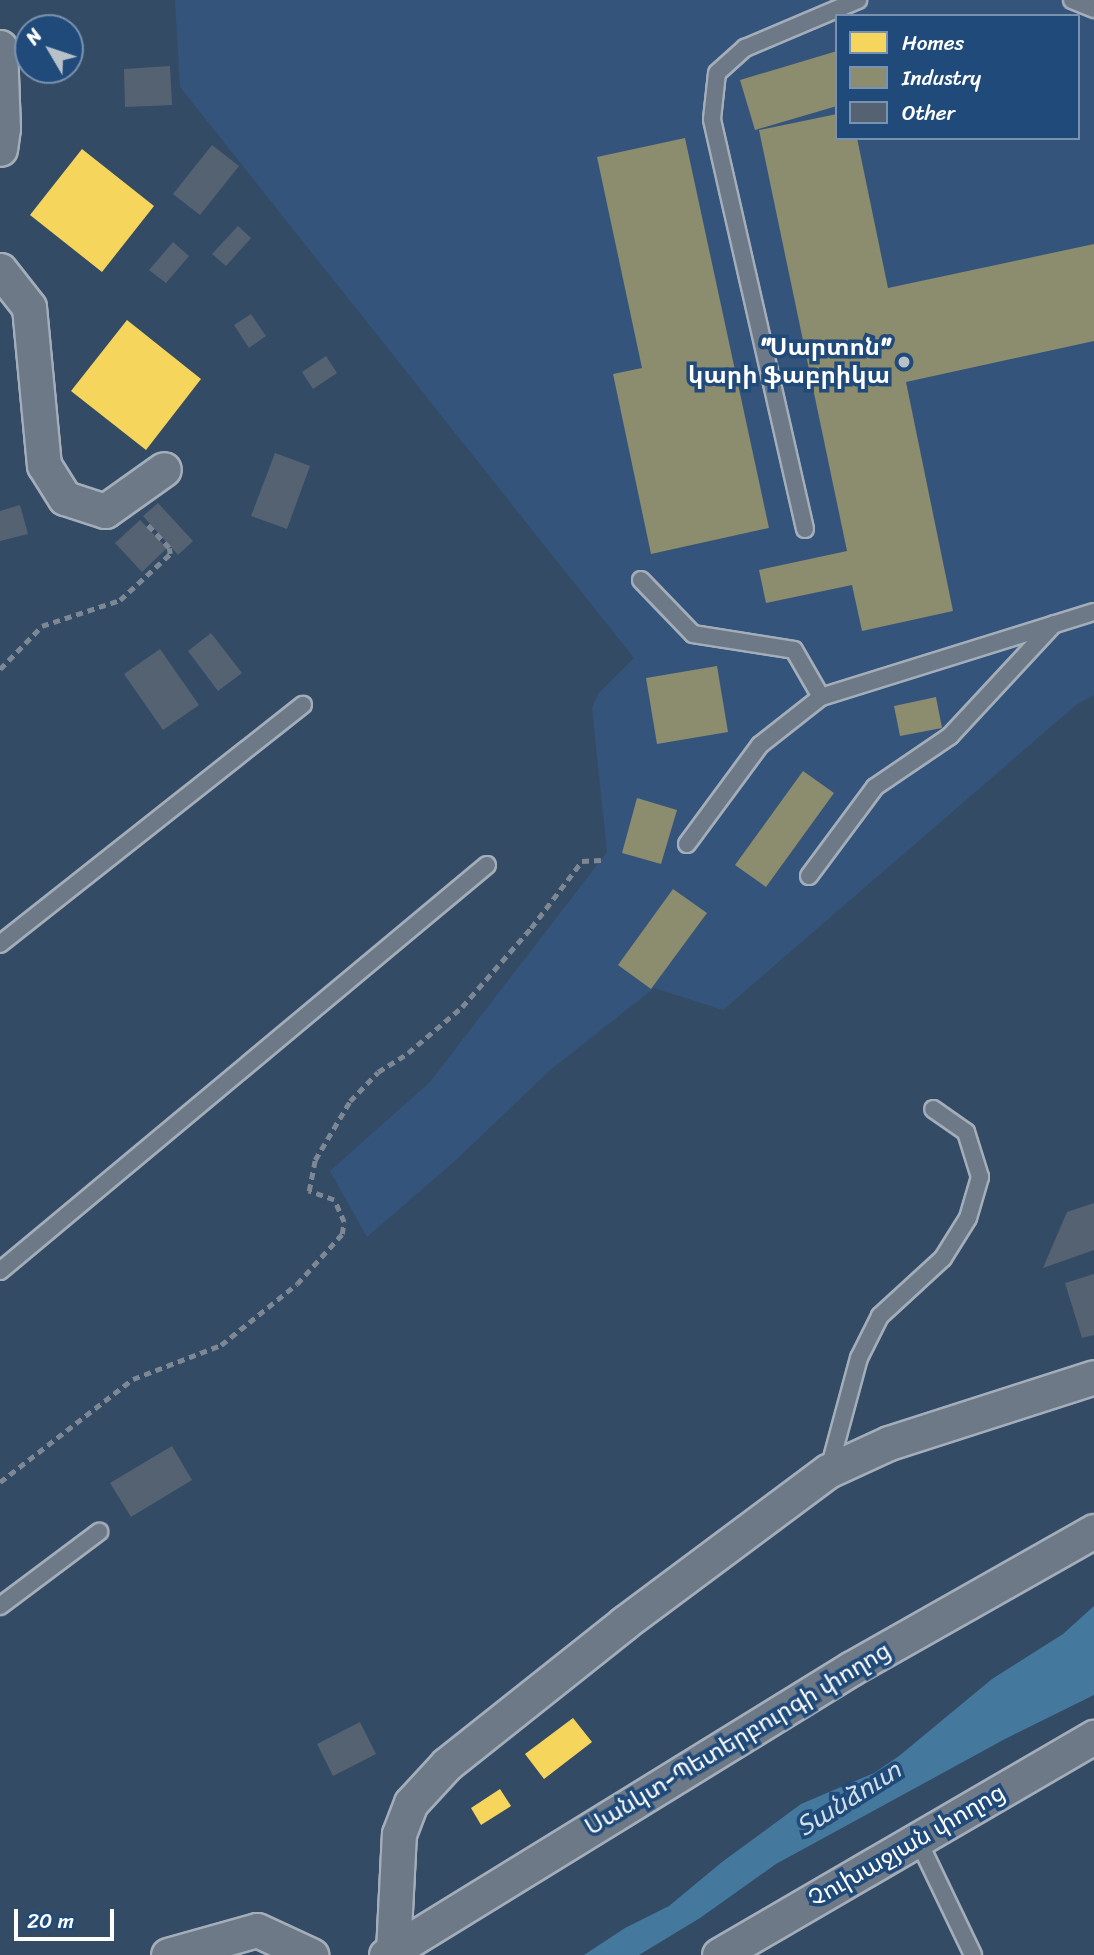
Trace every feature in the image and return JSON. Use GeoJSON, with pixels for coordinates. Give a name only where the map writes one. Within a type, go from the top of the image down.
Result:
{"type":"FeatureCollection","features":[{"type":"Feature","properties":{"kind":"street"},"geometry":{"type":"LineString","coordinates":[[0,47],[3,128],[0,149]]}},
{"type":"Feature","properties":{"kind":"street"},"geometry":{"type":"LineString","coordinates":[[0,270],[29,307],[44,466],[65,498],[105,511],[164,469]]}},
{"type":"Feature","properties":{"kind":"street"},"geometry":{"type":"LineString","coordinates":[[389,1953],[399,1835],[411,1803],[447,1764],[624,1623],[828,1471],[889,1443],[1094,1377]]}},
{"type":"Feature","properties":{"kind":"street","name":"Սանկտ-Պետերբուրգի փողոց"},"geometry":{"type":"LineString","coordinates":[[389,1953],[852,1668],[1094,1531]]}},
{"type":"Feature","properties":{"kind":"street","name":"Չուխաջյան փողոց"},"geometry":{"type":"LineString","coordinates":[[719,1955],[1094,1737]]}},
{"type":"Feature","properties":{"kind":"street"},"geometry":{"type":"LineString","coordinates":[[168,1955],[257,1930],[311,1955]]}},
{"type":"Feature","properties":{"kind":"lane"},"geometry":{"type":"LineString","coordinates":[[805,528],[712,119],[715,85],[717,73],[745,48],[858,0]]}},
{"type":"Feature","properties":{"kind":"lane"},"geometry":{"type":"LineString","coordinates":[[1072,0],[1094,9]]}},
{"type":"Feature","properties":{"kind":"lane"},"geometry":{"type":"LineString","coordinates":[[641,580],[693,634],[794,650],[821,697]]}},
{"type":"Feature","properties":{"kind":"lane"},"geometry":{"type":"LineString","coordinates":[[687,844],[760,745],[821,697],[1094,612]]}},
{"type":"Feature","properties":{"kind":"lane"},"geometry":{"type":"LineString","coordinates":[[808,876],[875,787],[950,736],[1056,622]]}},
{"type":"Feature","properties":{"kind":"lane"},"geometry":{"type":"LineString","coordinates":[[0,944],[303,705]]}},
{"type":"Feature","properties":{"kind":"lane"},"geometry":{"type":"LineString","coordinates":[[0,1271],[487,865]]}},
{"type":"Feature","properties":{"kind":"lane"},"geometry":{"type":"LineString","coordinates":[[828,1471],[859,1357],[880,1316],[943,1258],[968,1218],[980,1177],[966,1132],[933,1110]]}},
{"type":"Feature","properties":{"kind":"lane"},"geometry":{"type":"LineString","coordinates":[[0,1606],[99,1532]]}},
{"type":"Feature","properties":{"kind":"lane"},"geometry":{"type":"LineString","coordinates":[[918,1840],[973,1955]]}},
{"type":"Feature","properties":{"kind":"path"},"geometry":{"type":"LineString","coordinates":[[0,669],[42,626],[120,600],[170,554],[169,548],[137,513],[117,502]]}},
{"type":"Feature","properties":{"kind":"path"},"geometry":{"type":"LineString","coordinates":[[0,1482],[133,1379],[221,1345],[297,1284],[342,1234],[344,1222],[334,1200],[309,1191],[315,1160],[350,1101],[378,1072],[408,1053],[461,1007],[531,928],[582,861],[601,860]]}},
{"type":"Feature","properties":{"kind":"shaded area"},"geometry":{"type":"Polygon","coordinates":[[[175,0],[1094,0],[1094,695],[1076,705],[723,1010],[654,988],[549,1071],[457,1159],[367,1237],[330,1171],[430,1082],[607,852],[592,708],[598,694],[634,658],[180,87],[175,0]]]}},
{"type":"Feature","properties":{"kind":"water","name":"Տանձուտ"},"geometry":{"type":"Polygon","coordinates":[[[1094,1606],[1094,1695],[1005,1739],[776,1864],[700,1918],[639,1955],[584,1955],[625,1928],[669,1906],[722,1862],[801,1804],[874,1773],[899,1756],[992,1679],[1063,1634],[1094,1606]]]}},
{"type":"Feature","properties":{"kind":"building: Homes"},"geometry":{"type":"Polygon","coordinates":[[[82,149],[154,206],[102,272],[30,215],[82,149]]]}},
{"type":"Feature","properties":{"kind":"building: Homes"},"geometry":{"type":"Polygon","coordinates":[[[127,320],[201,379],[146,450],[71,391],[127,320]]]}},
{"type":"Feature","properties":{"kind":"building: Homes"},"geometry":{"type":"Polygon","coordinates":[[[573,1718],[592,1742],[544,1779],[525,1754],[573,1718]]]}},
{"type":"Feature","properties":{"kind":"building: Homes"},"geometry":{"type":"Polygon","coordinates":[[[500,1789],[511,1806],[481,1825],[471,1808],[500,1789]]]}},
{"type":"Feature","properties":{"kind":"building: Industry"},"geometry":{"type":"Polygon","coordinates":[[[835,52],[835,107],[755,130],[740,80],[835,52]]]}},
{"type":"Feature","properties":{"kind":"building: Industry","name":"\"Սարտոն\" կարի ֆաբրիկա"},"geometry":{"type":"Polygon","coordinates":[[[835,114],[835,140],[857,140],[888,288],[1094,244],[1094,341],[906,382],[953,611],[862,631],[852,585],[766,603],[759,570],[847,551],[759,130],[835,114]]]}},
{"type":"Feature","properties":{"kind":"building: Industry","name":"\"Սարտոն\" կարի ֆաբրիկա"},"geometry":{"type":"Polygon","coordinates":[[[685,138],[769,528],[651,554],[613,374],[642,368],[597,157],[685,138]]]}},
{"type":"Feature","properties":{"kind":"building: Industry"},"geometry":{"type":"Polygon","coordinates":[[[717,666],[728,732],[657,744],[646,678],[717,666]]]}},
{"type":"Feature","properties":{"kind":"building: Industry"},"geometry":{"type":"Polygon","coordinates":[[[936,697],[942,728],[900,736],[894,706],[936,697]]]}},
{"type":"Feature","properties":{"kind":"building: Industry"},"geometry":{"type":"Polygon","coordinates":[[[803,771],[834,793],[766,887],[735,865],[803,771]]]}},
{"type":"Feature","properties":{"kind":"building: Industry"},"geometry":{"type":"Polygon","coordinates":[[[637,798],[677,810],[661,864],[622,853],[637,798]]]}},
{"type":"Feature","properties":{"kind":"building: Industry"},"geometry":{"type":"Polygon","coordinates":[[[673,889],[707,913],[651,989],[618,965],[673,889]]]}},
{"type":"Feature","properties":{"kind":"building: Other"},"geometry":{"type":"Polygon","coordinates":[[[170,66],[172,105],[125,107],[124,69],[170,66]]]}},
{"type":"Feature","properties":{"kind":"building: Other"},"geometry":{"type":"Polygon","coordinates":[[[212,145],[239,166],[200,215],[173,194],[212,145]]]}},
{"type":"Feature","properties":{"kind":"building: Other"},"geometry":{"type":"Polygon","coordinates":[[[238,226],[251,238],[226,266],[212,254],[238,226]]]}},
{"type":"Feature","properties":{"kind":"building: Other"},"geometry":{"type":"Polygon","coordinates":[[[173,242],[189,256],[166,283],[149,270],[173,242]]]}},
{"type":"Feature","properties":{"kind":"building: Other"},"geometry":{"type":"Polygon","coordinates":[[[251,314],[266,336],[249,348],[234,325],[251,314]]]}},
{"type":"Feature","properties":{"kind":"building: Other"},"geometry":{"type":"Polygon","coordinates":[[[326,356],[337,373],[313,389],[302,372],[326,356]]]}},
{"type":"Feature","properties":{"kind":"building: Other"},"geometry":{"type":"Polygon","coordinates":[[[275,453],[310,466],[287,529],[251,516],[275,453]]]}},
{"type":"Feature","properties":{"kind":"building: Other"},"geometry":{"type":"Polygon","coordinates":[[[158,503],[193,541],[178,555],[143,516],[158,503]]]}},
{"type":"Feature","properties":{"kind":"building: Other"},"geometry":{"type":"Polygon","coordinates":[[[20,505],[28,534],[0,541],[0,511],[20,505]]]}},
{"type":"Feature","properties":{"kind":"building: Other"},"geometry":{"type":"Polygon","coordinates":[[[140,520],[167,548],[142,572],[115,543],[140,520]]]}},
{"type":"Feature","properties":{"kind":"building: Other"},"geometry":{"type":"Polygon","coordinates":[[[211,633],[242,673],[218,691],[188,651],[211,633]]]}},
{"type":"Feature","properties":{"kind":"building: Other"},"geometry":{"type":"Polygon","coordinates":[[[160,649],[199,705],[163,730],[124,674],[160,649]]]}},
{"type":"Feature","properties":{"kind":"building: Other"},"geometry":{"type":"Polygon","coordinates":[[[1094,1203],[1094,1250],[1043,1268],[1067,1212],[1094,1203]]]}},
{"type":"Feature","properties":{"kind":"building: Other"},"geometry":{"type":"Polygon","coordinates":[[[1094,1274],[1094,1335],[1082,1338],[1065,1283],[1094,1274]]]}},
{"type":"Feature","properties":{"kind":"building: Other"},"geometry":{"type":"Polygon","coordinates":[[[172,1446],[192,1480],[131,1517],[110,1483],[172,1446]]]}},
{"type":"Feature","properties":{"kind":"building: Other"},"geometry":{"type":"Polygon","coordinates":[[[360,1722],[376,1754],[333,1776],[317,1744],[360,1722]]]}},
{"type":"Feature","properties":{"kind":"place","name":"\"Սարտոն\" կարի ֆաբրիկա"},"geometry":{"type":"Point","coordinates":[904,362]}}]}
